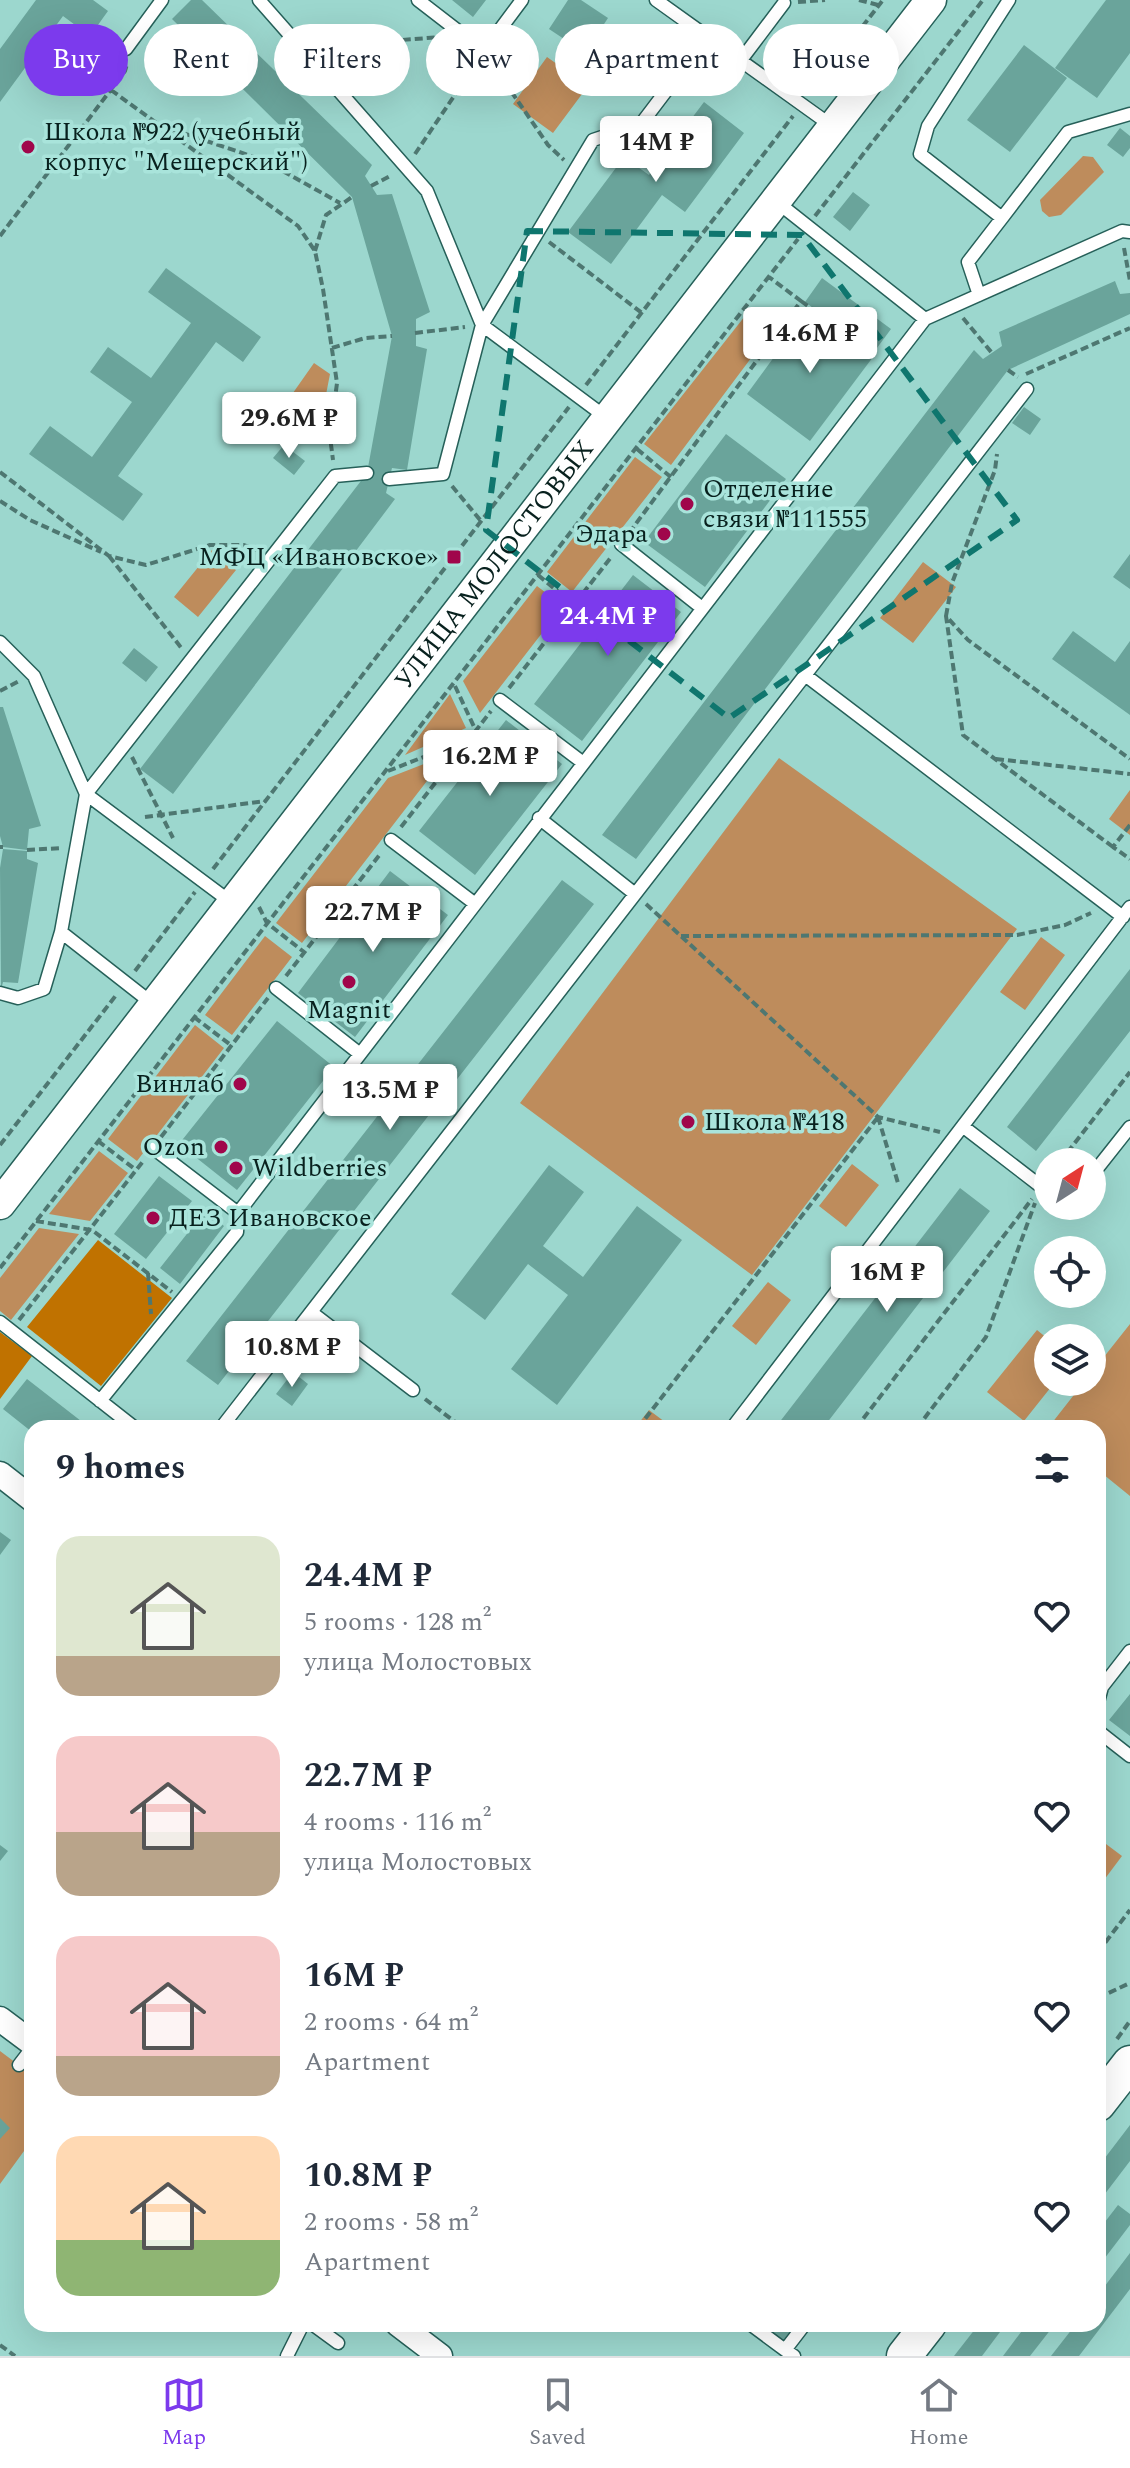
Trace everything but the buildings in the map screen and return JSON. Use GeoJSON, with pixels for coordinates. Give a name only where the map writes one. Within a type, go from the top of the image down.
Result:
{"type":"FeatureCollection","features":[{"type":"Feature","properties":{"kind":"main road"},"geometry":{"type":"LineString","coordinates":[[1106,2094],[1130,2063]]}},
{"type":"Feature","properties":{"kind":"main road"},"geometry":{"type":"LineString","coordinates":[[904,2356],[923,2332]]}},
{"type":"Feature","properties":{"kind":"street","name":"УЛИЦА МОЛОСТОВЫХ"},"geometry":{"type":"LineString","coordinates":[[0,1204],[154,1005],[246,905],[607,418],[931,0]]}},
{"type":"Feature","properties":{"kind":"street"},"geometry":{"type":"LineString","coordinates":[[0,1474],[24,1493]]}},
{"type":"Feature","properties":{"kind":"street"},"geometry":{"type":"LineString","coordinates":[[0,2019],[24,2038]]}},
{"type":"Feature","properties":{"kind":"street"},"geometry":{"type":"LineString","coordinates":[[408,2332],[440,2356]]}},
{"type":"Feature","properties":{"kind":"lane"},"geometry":{"type":"LineString","coordinates":[[130,44],[162,0]]}},
{"type":"Feature","properties":{"kind":"lane"},"geometry":{"type":"LineString","coordinates":[[259,0],[280,24]]}},
{"type":"Feature","properties":{"kind":"lane"},"geometry":{"type":"LineString","coordinates":[[418,0],[449,24]]}},
{"type":"Feature","properties":{"kind":"lane"},"geometry":{"type":"LineString","coordinates":[[504,24],[522,0]]}},
{"type":"Feature","properties":{"kind":"lane"},"geometry":{"type":"LineString","coordinates":[[656,0],[689,24]]}},
{"type":"Feature","properties":{"kind":"lane"},"geometry":{"type":"LineString","coordinates":[[1002,218],[920,154],[928,126],[1009,0]]}},
{"type":"Feature","properties":{"kind":"lane"},"geometry":{"type":"LineString","coordinates":[[747,52],[785,1]]}},
{"type":"Feature","properties":{"kind":"lane"},"geometry":{"type":"LineString","coordinates":[[747,64],[833,126]]}},
{"type":"Feature","properties":{"kind":"lane"},"geometry":{"type":"LineString","coordinates":[[343,96],[427,191],[482,325],[607,418]]}},
{"type":"Feature","properties":{"kind":"lane"},"geometry":{"type":"LineString","coordinates":[[389,479],[443,474],[482,325],[593,140],[641,124],[662,96]]}},
{"type":"Feature","properties":{"kind":"lane"},"geometry":{"type":"LineString","coordinates":[[979,295],[968,262],[1068,132],[1130,114]]}},
{"type":"Feature","properties":{"kind":"lane"},"geometry":{"type":"LineString","coordinates":[[775,201],[925,319]]}},
{"type":"Feature","properties":{"kind":"lane"},"geometry":{"type":"LineString","coordinates":[[100,1401],[237,1232],[238,1213],[925,319],[1125,232]]}},
{"type":"Feature","properties":{"kind":"lane"},"geometry":{"type":"LineString","coordinates":[[227,1420],[1027,389]]}},
{"type":"Feature","properties":{"kind":"lane"},"geometry":{"type":"LineString","coordinates":[[0,993],[18,998],[44,989],[61,932],[86,794],[335,476],[367,473]]}},
{"type":"Feature","properties":{"kind":"lane"},"geometry":{"type":"LineString","coordinates":[[621,544],[702,608]]}},
{"type":"Feature","properties":{"kind":"lane"},"geometry":{"type":"LineString","coordinates":[[0,642],[34,676],[86,794],[191,872],[246,905]]}},
{"type":"Feature","properties":{"kind":"lane"},"geometry":{"type":"LineString","coordinates":[[738,1420],[1126,912],[1108,905],[805,675]]}},
{"type":"Feature","properties":{"kind":"lane"},"geometry":{"type":"LineString","coordinates":[[500,700],[582,762]]}},
{"type":"Feature","properties":{"kind":"lane"},"geometry":{"type":"LineString","coordinates":[[539,818],[635,894]]}},
{"type":"Feature","properties":{"kind":"lane"},"geometry":{"type":"LineString","coordinates":[[391,840],[474,903]]}},
{"type":"Feature","properties":{"kind":"lane"},"geometry":{"type":"LineString","coordinates":[[61,932],[154,1005]]}},
{"type":"Feature","properties":{"kind":"lane"},"geometry":{"type":"LineString","coordinates":[[276,988],[360,1054]]}},
{"type":"Feature","properties":{"kind":"lane"},"geometry":{"type":"LineString","coordinates":[[1106,1157],[1130,1127]]}},
{"type":"Feature","properties":{"kind":"lane"},"geometry":{"type":"LineString","coordinates":[[961,1132],[1034,1182]]}},
{"type":"Feature","properties":{"kind":"lane"},"geometry":{"type":"LineString","coordinates":[[153,1148],[238,1213]]}},
{"type":"Feature","properties":{"kind":"lane"},"geometry":{"type":"LineString","coordinates":[[311,1312],[413,1390]]}},
{"type":"Feature","properties":{"kind":"lane"},"geometry":{"type":"LineString","coordinates":[[5,1326],[125,1420]]}},
{"type":"Feature","properties":{"kind":"lane"},"geometry":{"type":"LineString","coordinates":[[1106,1685],[1130,1651]]}},
{"type":"Feature","properties":{"kind":"lane"},"geometry":{"type":"LineString","coordinates":[[1106,1674],[1110,1677]]}},
{"type":"Feature","properties":{"kind":"lane"},"geometry":{"type":"LineString","coordinates":[[1106,1737],[1130,1756]]}},
{"type":"Feature","properties":{"kind":"lane"},"geometry":{"type":"LineString","coordinates":[[19,2065],[24,2057]]}},
{"type":"Feature","properties":{"kind":"lane"},"geometry":{"type":"LineString","coordinates":[[287,2356],[299,2332]]}},
{"type":"Feature","properties":{"kind":"lane"},"geometry":{"type":"LineString","coordinates":[[323,2332],[338,2343]]}},
{"type":"Feature","properties":{"kind":"lane"},"geometry":{"type":"LineString","coordinates":[[761,2332],[789,2353],[801,2332]]}},
{"type":"Feature","properties":{"kind":"path"},"geometry":{"type":"LineString","coordinates":[[785,1],[825,0]]}},
{"type":"Feature","properties":{"kind":"path"},"geometry":{"type":"LineString","coordinates":[[859,0],[878,5]]}},
{"type":"Feature","properties":{"kind":"path"},"geometry":{"type":"LineString","coordinates":[[0,1145],[883,0]]}},
{"type":"Feature","properties":{"kind":"path"},"geometry":{"type":"LineString","coordinates":[[0,1268],[455,685],[983,0]]}},
{"type":"Feature","properties":{"kind":"path"},"geometry":{"type":"LineString","coordinates":[[128,55],[130,44]]}},
{"type":"Feature","properties":{"kind":"path"},"geometry":{"type":"LineString","coordinates":[[0,236],[106,96]]}},
{"type":"Feature","properties":{"kind":"path"},"geometry":{"type":"LineString","coordinates":[[120,96],[168,128],[298,226],[315,251],[337,383],[330,437],[335,476]]}},
{"type":"Feature","properties":{"kind":"path"},"geometry":{"type":"LineString","coordinates":[[371,186],[406,167],[454,96]]}},
{"type":"Feature","properties":{"kind":"path"},"geometry":{"type":"LineString","coordinates":[[515,96],[548,145],[575,170]]}},
{"type":"Feature","properties":{"kind":"path"},"geometry":{"type":"LineString","coordinates":[[168,128],[263,160],[340,203]]}},
{"type":"Feature","properties":{"kind":"path"},"geometry":{"type":"LineString","coordinates":[[315,251],[326,215],[352,197]]}},
{"type":"Feature","properties":{"kind":"path"},"geometry":{"type":"LineString","coordinates":[[1125,232],[1130,281]]}},
{"type":"Feature","properties":{"kind":"path"},"geometry":{"type":"LineString","coordinates":[[537,233],[642,313]]}},
{"type":"Feature","properties":{"kind":"path"},"geometry":{"type":"LineString","coordinates":[[769,277],[889,366]]}},
{"type":"Feature","properties":{"kind":"path"},"geometry":{"type":"LineString","coordinates":[[5,1326],[92,1230],[672,478],[801,301]]}},
{"type":"Feature","properties":{"kind":"path"},"geometry":{"type":"LineString","coordinates":[[953,307],[992,353]]}},
{"type":"Feature","properties":{"kind":"path"},"geometry":{"type":"LineString","coordinates":[[415,333],[482,325]]}},
{"type":"Feature","properties":{"kind":"path"},"geometry":{"type":"LineString","coordinates":[[1008,370],[1017,378],[1130,328]]}},
{"type":"Feature","properties":{"kind":"path"},"geometry":{"type":"LineString","coordinates":[[332,348],[365,338],[392,336]]}},
{"type":"Feature","properties":{"kind":"path"},"geometry":{"type":"LineString","coordinates":[[1000,424],[995,470],[952,583],[946,616],[963,735],[1130,859]]}},
{"type":"Feature","properties":{"kind":"path"},"geometry":{"type":"LineString","coordinates":[[636,448],[672,478]]}},
{"type":"Feature","properties":{"kind":"path"},"geometry":{"type":"LineString","coordinates":[[1,473],[109,556],[191,661]]}},
{"type":"Feature","properties":{"kind":"path"},"geometry":{"type":"LineString","coordinates":[[443,474],[481,521]]}},
{"type":"Feature","properties":{"kind":"path"},"geometry":{"type":"LineString","coordinates":[[0,501],[30,520],[109,556],[146,565],[210,545],[244,545],[272,556]]}},
{"type":"Feature","properties":{"kind":"path"},"geometry":{"type":"LineString","coordinates":[[538,575],[574,605]]}},
{"type":"Feature","properties":{"kind":"path"},"geometry":{"type":"LineString","coordinates":[[946,616],[968,640],[1130,759]]}},
{"type":"Feature","properties":{"kind":"path"},"geometry":{"type":"LineString","coordinates":[[455,685],[476,731]]}},
{"type":"Feature","properties":{"kind":"path"},"geometry":{"type":"LineString","coordinates":[[386,772],[471,738]]}},
{"type":"Feature","properties":{"kind":"path"},"geometry":{"type":"LineString","coordinates":[[125,745],[191,872]]}},
{"type":"Feature","properties":{"kind":"path"},"geometry":{"type":"LineString","coordinates":[[994,758],[1130,774]]}},
{"type":"Feature","properties":{"kind":"path"},"geometry":{"type":"LineString","coordinates":[[121,820],[265,801]]}},
{"type":"Feature","properties":{"kind":"path"},"geometry":{"type":"LineString","coordinates":[[1113,847],[1130,825]]}},
{"type":"Feature","properties":{"kind":"path"},"geometry":{"type":"LineString","coordinates":[[27,850],[77,847]]}},
{"type":"Feature","properties":{"kind":"path"},"geometry":{"type":"LineString","coordinates":[[635,894],[878,1117],[905,1205]]}},
{"type":"Feature","properties":{"kind":"path"},"geometry":{"type":"LineString","coordinates":[[246,905],[304,952]]}},
{"type":"Feature","properties":{"kind":"path"},"geometry":{"type":"LineString","coordinates":[[681,936],[1017,935],[1065,925],[1108,905]]}},
{"type":"Feature","properties":{"kind":"path"},"geometry":{"type":"LineString","coordinates":[[194,1017],[232,1046]]}},
{"type":"Feature","properties":{"kind":"path"},"geometry":{"type":"LineString","coordinates":[[1071,1148],[1130,1072]]}},
{"type":"Feature","properties":{"kind":"path"},"geometry":{"type":"LineString","coordinates":[[878,1117],[961,1132]]}},
{"type":"Feature","properties":{"kind":"path"},"geometry":{"type":"LineString","coordinates":[[644,1420],[878,1117]]}},
{"type":"Feature","properties":{"kind":"path"},"geometry":{"type":"LineString","coordinates":[[98,1141],[136,1170]]}},
{"type":"Feature","properties":{"kind":"path"},"geometry":{"type":"LineString","coordinates":[[862,1420],[1034,1203]]}},
{"type":"Feature","properties":{"kind":"path"},"geometry":{"type":"LineString","coordinates":[[923,1420],[986,1337],[1034,1217]]}},
{"type":"Feature","properties":{"kind":"path"},"geometry":{"type":"LineString","coordinates":[[36,1221],[92,1230],[182,1300]]}},
{"type":"Feature","properties":{"kind":"path"},"geometry":{"type":"LineString","coordinates":[[148,1273],[153,1336]]}},
{"type":"Feature","properties":{"kind":"path"},"geometry":{"type":"LineString","coordinates":[[413,1390],[452,1420]]}},
{"type":"Feature","properties":{"kind":"path"},"geometry":{"type":"LineString","coordinates":[[1106,1942],[1130,1910]]}},
{"type":"Feature","properties":{"kind":"path"},"geometry":{"type":"LineString","coordinates":[[1106,1994],[1130,1983]]}},
{"type":"Feature","properties":{"kind":"path"},"geometry":{"type":"LineString","coordinates":[[0,2345],[15,2356]]}},
{"type":"Feature","properties":{"kind":"highlighted area"},"geometry":{"type":"Polygon","coordinates":[[[527,231],[802,235],[1017,520],[729,718],[486,530],[527,231]]]}},
{"type":"Feature","properties":{"kind":"shaded area"},"geometry":{"type":"Polygon","coordinates":[[[547,57],[555,63],[555,96],[581,96],[553,133],[513,104],[519,96],[539,96],[539,68],[547,57]]]}},
{"type":"Feature","properties":{"kind":"shaded area"},"geometry":{"type":"Polygon","coordinates":[[[1083,156],[1093,157],[1104,172],[1061,215],[1049,217],[1042,211],[1040,200],[1083,156]]]}},
{"type":"Feature","properties":{"kind":"shaded area"},"geometry":{"type":"Polygon","coordinates":[[[745,316],[769,334],[671,465],[644,444],[745,316]]]}},
{"type":"Feature","properties":{"kind":"shaded area"},"geometry":{"type":"Polygon","coordinates":[[[314,363],[330,374],[323,410],[316,420],[288,400],[314,363]]]}},
{"type":"Feature","properties":{"kind":"shaded area"},"geometry":{"type":"Polygon","coordinates":[[[635,457],[662,477],[572,592],[547,572],[635,457]]]}},
{"type":"Feature","properties":{"kind":"shaded area"},"geometry":{"type":"Polygon","coordinates":[[[212,550],[236,570],[198,617],[174,597],[212,550]]]}},
{"type":"Feature","properties":{"kind":"shaded area"},"geometry":{"type":"Polygon","coordinates":[[[923,562],[956,587],[913,643],[880,618],[923,562]]]}},
{"type":"Feature","properties":{"kind":"shaded area"},"geometry":{"type":"Polygon","coordinates":[[[537,586],[563,606],[480,713],[463,681],[537,586]]]}},
{"type":"Feature","properties":{"kind":"shaded area"},"geometry":{"type":"Polygon","coordinates":[[[450,694],[466,728],[405,755],[450,694]]]}},
{"type":"Feature","properties":{"kind":"shaded area"},"geometry":{"type":"Polygon","coordinates":[[[447,755],[302,943],[276,923],[388,778],[447,755]]]}},
{"type":"Feature","properties":{"kind":"shaded area","name":"Школа №418"},"geometry":{"type":"Polygon","coordinates":[[[779,758],[1017,929],[752,1275],[520,1103],[779,758]]]}},
{"type":"Feature","properties":{"kind":"shaded area"},"geometry":{"type":"Polygon","coordinates":[[[1130,790],[1130,835],[1109,819],[1130,790]]]}},
{"type":"Feature","properties":{"kind":"shaded area"},"geometry":{"type":"Polygon","coordinates":[[[265,936],[292,957],[232,1035],[205,1015],[265,936]]]}},
{"type":"Feature","properties":{"kind":"shaded area"},"geometry":{"type":"Polygon","coordinates":[[[1041,937],[1065,955],[1025,1010],[1000,992],[1041,937]]]}},
{"type":"Feature","properties":{"kind":"shaded area"},"geometry":{"type":"Polygon","coordinates":[[[195,1025],[224,1048],[137,1161],[108,1139],[195,1025]]]}},
{"type":"Feature","properties":{"kind":"shaded area"},"geometry":{"type":"Polygon","coordinates":[[[99,1151],[128,1173],[90,1221],[49,1214],[99,1151]]]}},
{"type":"Feature","properties":{"kind":"shaded area"},"geometry":{"type":"Polygon","coordinates":[[[852,1164],[879,1185],[846,1227],[819,1206],[852,1164]]]}},
{"type":"Feature","properties":{"kind":"shaded area"},"geometry":{"type":"Polygon","coordinates":[[[39,1228],[79,1234],[11,1320],[0,1311],[0,1278],[39,1228]]]}},
{"type":"Feature","properties":{"kind":"shaded area"},"geometry":{"type":"Polygon","coordinates":[[[98,1240],[172,1298],[101,1386],[27,1327],[98,1240]]]}},
{"type":"Feature","properties":{"kind":"shaded area"},"geometry":{"type":"Polygon","coordinates":[[[768,1282],[791,1300],[756,1345],[732,1326],[768,1282]]]}},
{"type":"Feature","properties":{"kind":"shaded area"},"geometry":{"type":"Polygon","coordinates":[[[1130,1324],[1130,1496],[1106,1476],[1106,1420],[1054,1420],[1073,1396],[1106,1396],[1106,1354],[1130,1324]]]}},
{"type":"Feature","properties":{"kind":"shaded area"},"geometry":{"type":"Polygon","coordinates":[[[0,1332],[32,1356],[0,1399],[0,1332]]]}},
{"type":"Feature","properties":{"kind":"shaded area"},"geometry":{"type":"Polygon","coordinates":[[[1034,1334],[1034,1396],[1044,1396],[1023,1420],[987,1392],[1034,1334]]]}},
{"type":"Feature","properties":{"kind":"shaded area"},"geometry":{"type":"Polygon","coordinates":[[[649,1410],[662,1420],[641,1420],[649,1410]]]}},
{"type":"Feature","properties":{"kind":"shaded area"},"geometry":{"type":"Polygon","coordinates":[[[1106,1844],[1122,1856],[1106,1877],[1106,1844]]]}},
{"type":"Feature","properties":{"kind":"shaded area"},"geometry":{"type":"Polygon","coordinates":[[[0,2051],[24,2069],[24,2151],[0,2184],[0,2051]]]}},
{"type":"Feature","properties":{"kind":"place","name":"Школа №922 (учебный корпус \"Мещерский\")"},"geometry":{"type":"Point","coordinates":[28,147]}},
{"type":"Feature","properties":{"kind":"place","name":"Отделение связи №111555"},"geometry":{"type":"Point","coordinates":[687,504]}},
{"type":"Feature","properties":{"kind":"place","name":"Эдара"},"geometry":{"type":"Point","coordinates":[664,534]}},
{"type":"Feature","properties":{"kind":"place","name":"МФЦ «Ивановское»"},"geometry":{"type":"Point","coordinates":[454,557]}},
{"type":"Feature","properties":{"kind":"place","name":"Magnit"},"geometry":{"type":"Point","coordinates":[349,982]}},
{"type":"Feature","properties":{"kind":"place","name":"Винлаб"},"geometry":{"type":"Point","coordinates":[240,1084]}},
{"type":"Feature","properties":{"kind":"place","name":"Школа №418"},"geometry":{"type":"Point","coordinates":[688,1122]}},
{"type":"Feature","properties":{"kind":"place","name":"Ozon"},"geometry":{"type":"Point","coordinates":[221,1147]}},
{"type":"Feature","properties":{"kind":"place","name":"Wildberries"},"geometry":{"type":"Point","coordinates":[236,1168]}},
{"type":"Feature","properties":{"kind":"place","name":"ДЕЗ Ивановское"},"geometry":{"type":"Point","coordinates":[153,1218]}}]}
